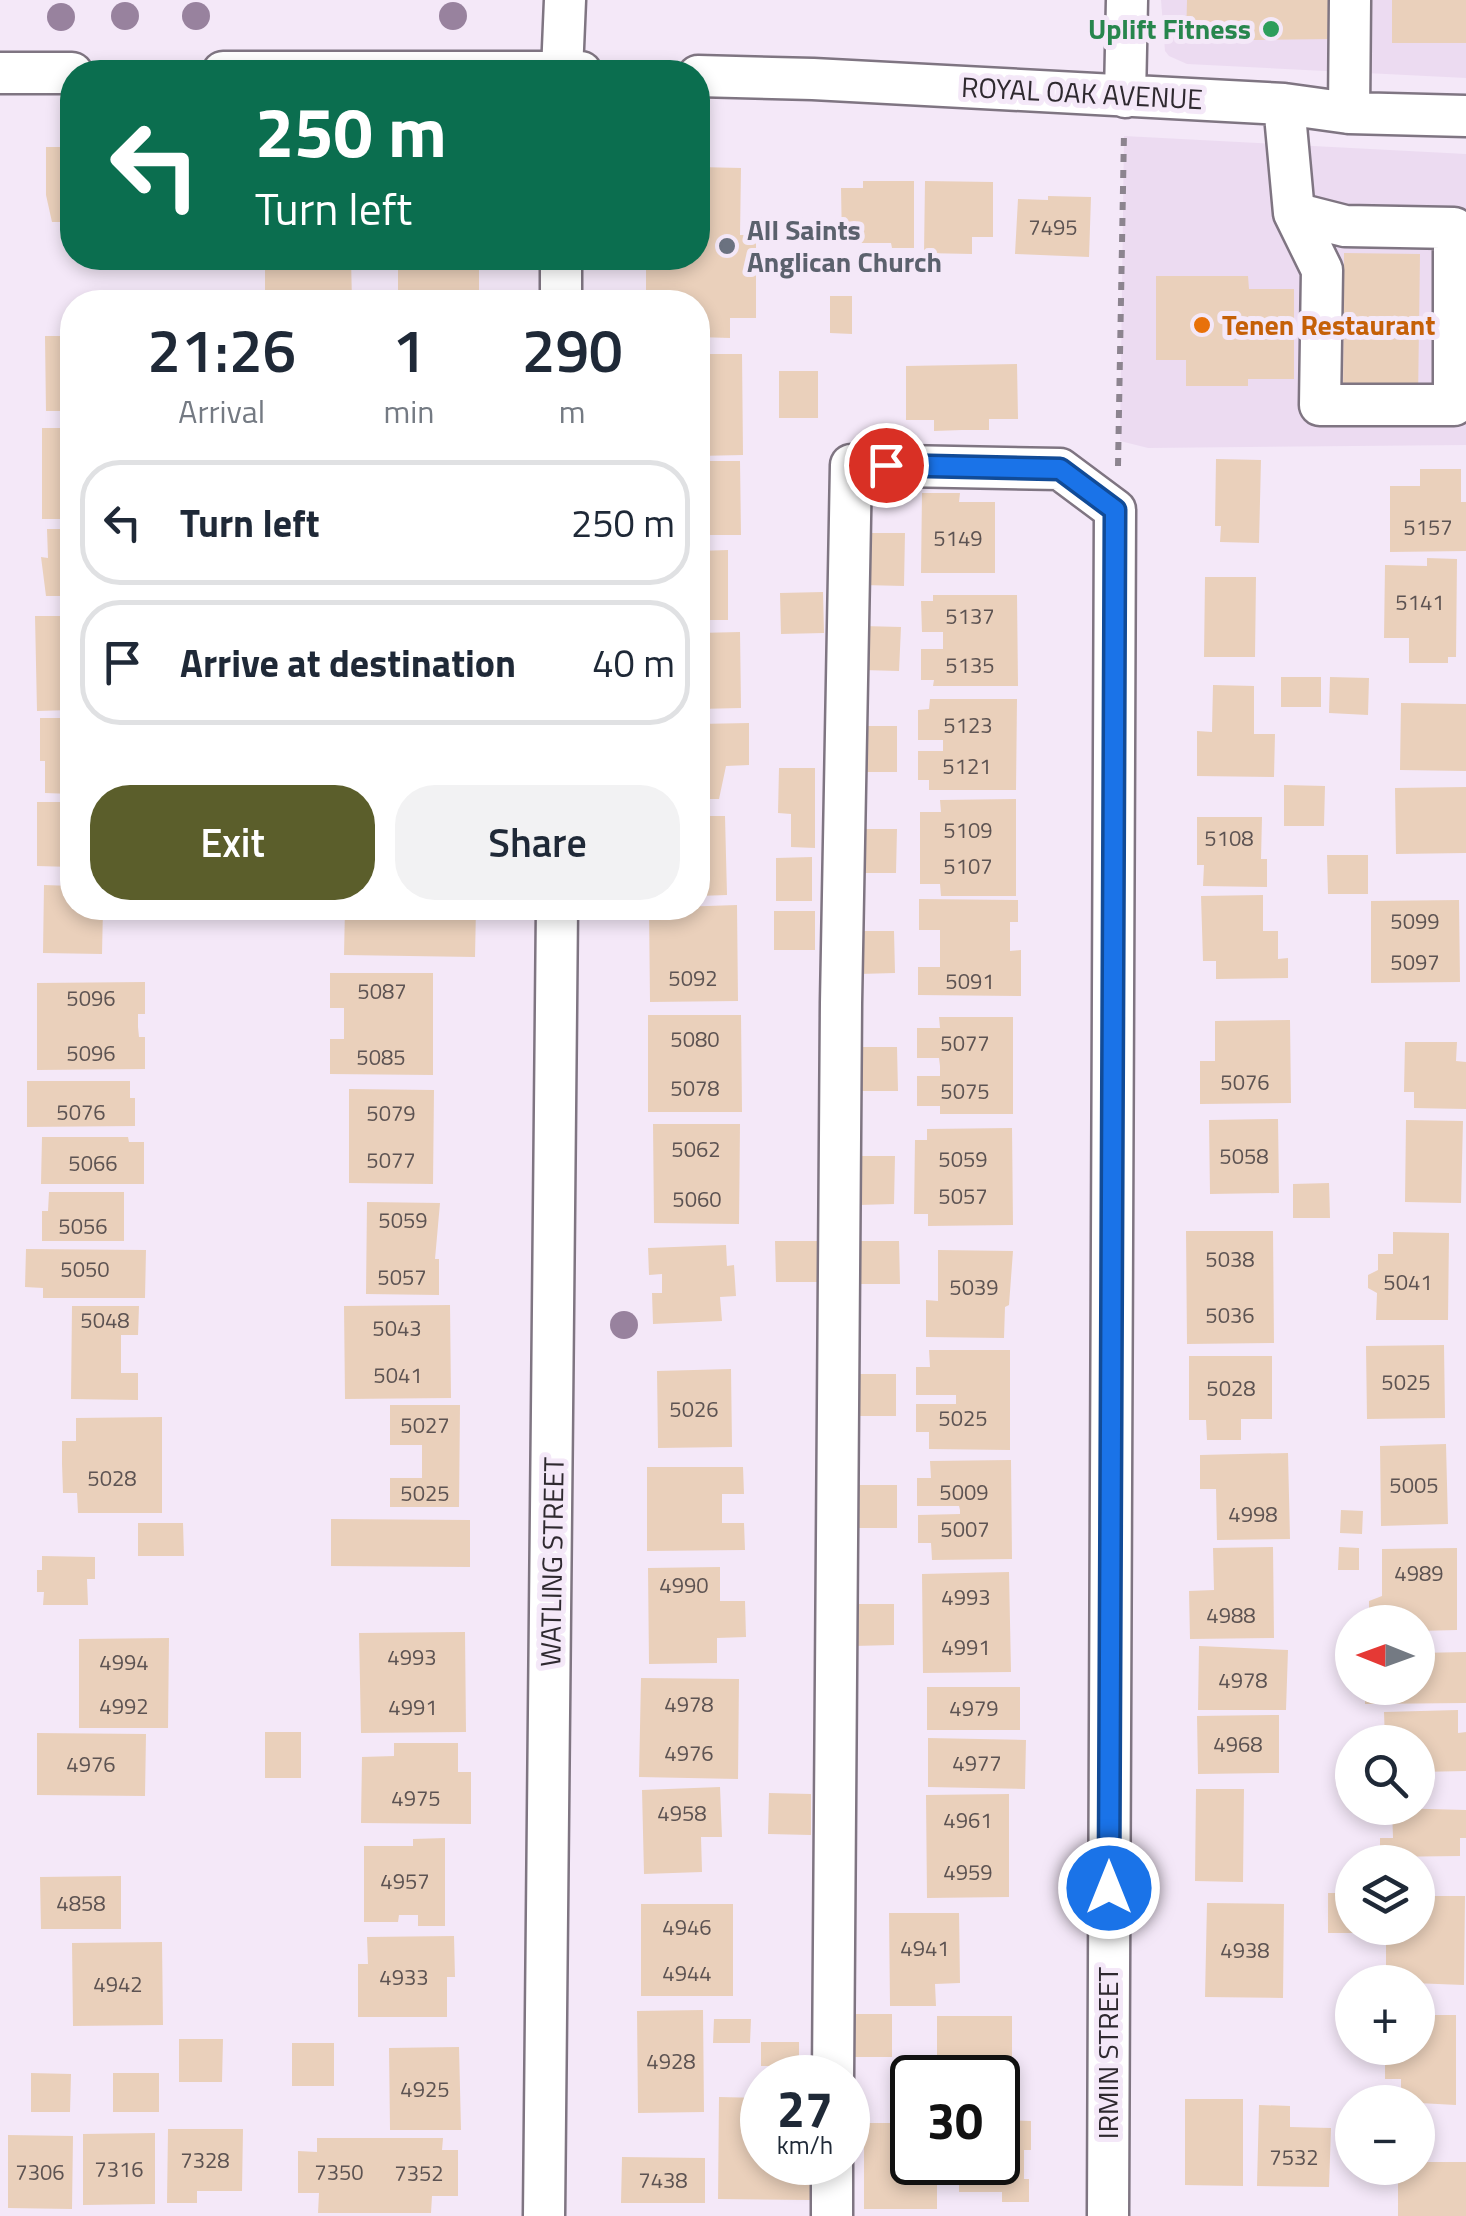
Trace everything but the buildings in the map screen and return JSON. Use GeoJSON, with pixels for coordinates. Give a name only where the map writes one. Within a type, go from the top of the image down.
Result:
{"type":"FeatureCollection","features":[{"type":"Feature","properties":{"kind":"street"},"geometry":{"type":"LineString","coordinates":[[562,60],[565,0]]}},
{"type":"Feature","properties":{"kind":"street"},"geometry":{"type":"LineString","coordinates":[[1125,97],[1127,0]]}},
{"type":"Feature","properties":{"kind":"street"},"geometry":{"type":"LineString","coordinates":[[1349,113],[1350,0]]}},
{"type":"Feature","properties":{"kind":"street"},"geometry":{"type":"LineString","coordinates":[[0,73],[60,73]]}},
{"type":"Feature","properties":{"kind":"street","name":"ROYAL OAK AVENUE"},"geometry":{"type":"LineString","coordinates":[[710,76],[1284,104],[1349,113],[1466,116]]}},
{"type":"Feature","properties":{"kind":"street"},"geometry":{"type":"LineString","coordinates":[[1284,104],[1294,214],[1322,270],[1320,405],[1454,405],[1460,313],[1454,228],[1345,226],[1294,214]]}},
{"type":"Feature","properties":{"kind":"street"},"geometry":{"type":"LineString","coordinates":[[833,2055],[840,1022],[851,464],[1060,469],[1115,510]]}},
{"type":"Feature","properties":{"kind":"street","name":"IRMIN STREET"},"geometry":{"type":"LineString","coordinates":[[1108,2216],[1115,510]]}},
{"type":"Feature","properties":{"kind":"street","name":"WATLING STREET"},"geometry":{"type":"LineString","coordinates":[[544,2216],[557,920]]}},
{"type":"Feature","properties":{"kind":"street"},"geometry":{"type":"LineString","coordinates":[[832,2185],[832,2216]]}},
{"type":"Feature","properties":{"kind":"path"},"geometry":{"type":"LineString","coordinates":[[1115,510],[1120,431],[1125,97]]}},
{"type":"Feature","properties":{"kind":"shaded area"},"geometry":{"type":"Polygon","coordinates":[[[1161,0],[1466,0],[1466,78],[1187,64],[1165,51],[1161,0]]]}},
{"type":"Feature","properties":{"kind":"shaded area"},"geometry":{"type":"Polygon","coordinates":[[[1124,136],[1466,154],[1466,445],[1148,448],[1120,441],[1124,136]]]}},
{"type":"Feature","properties":{"kind":"place","name":"Uplift Fitness"},"geometry":{"type":"Point","coordinates":[1271,29]}},
{"type":"Feature","properties":{"kind":"place","name":"All Saints Anglican Church"},"geometry":{"type":"Point","coordinates":[727,246]}},
{"type":"Feature","properties":{"kind":"place","name":"Tenen Restaurant"},"geometry":{"type":"Point","coordinates":[1202,325]}},
{"type":"Feature","properties":{"kind":"route"},"geometry":{"type":"LineString","coordinates":[[886,465],[1060,469],[1115,510],[1109,1888]]}}]}
